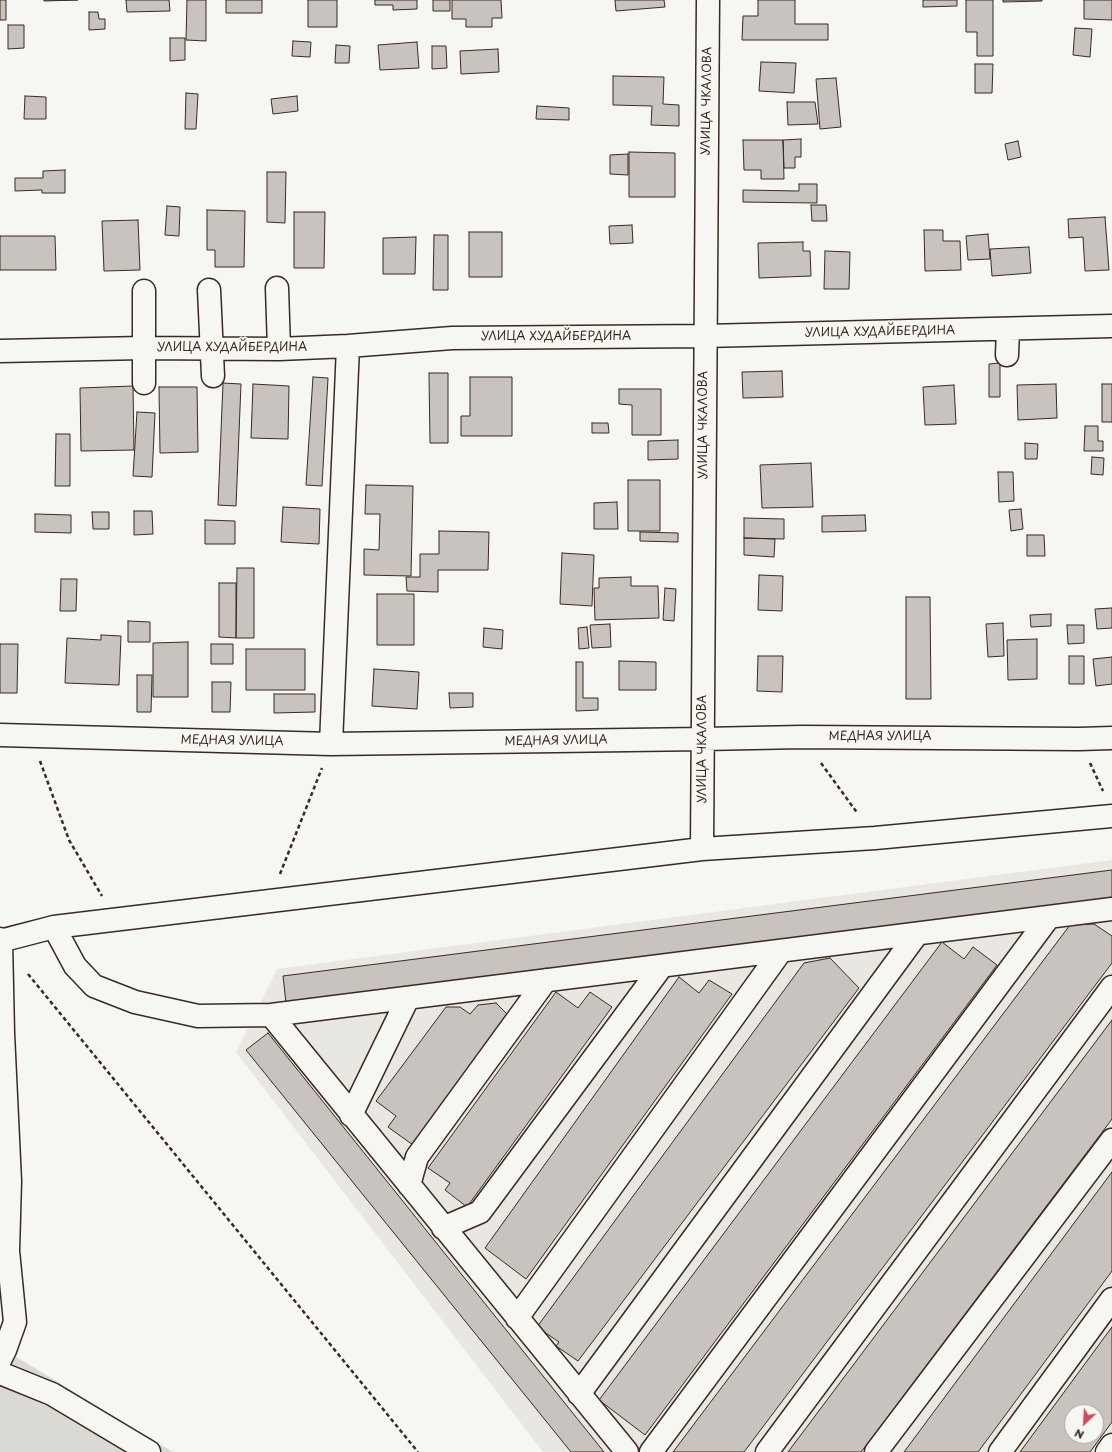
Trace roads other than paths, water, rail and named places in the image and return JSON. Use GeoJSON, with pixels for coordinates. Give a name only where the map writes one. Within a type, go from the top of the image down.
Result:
{"type":"FeatureCollection","features":[{"type":"Feature","properties":{"kind":"street","name":"УЛИЦА ЧКАЛОВА"},"geometry":{"type":"LineString","coordinates":[[702,849],[708,0]]}},
{"type":"Feature","properties":{"kind":"street"},"geometry":{"type":"LineString","coordinates":[[277,288],[279,349]]}},
{"type":"Feature","properties":{"kind":"street"},"geometry":{"type":"LineString","coordinates":[[209,290],[213,376]]}},
{"type":"Feature","properties":{"kind":"street"},"geometry":{"type":"LineString","coordinates":[[144,292],[144,383]]}},
{"type":"Feature","properties":{"kind":"street","name":"УЛИЦА ХУДАЙБЕРДИНА"},"geometry":{"type":"LineString","coordinates":[[0,351],[143,348],[279,349],[348,346],[452,338],[705,336],[1112,326]]}},
{"type":"Feature","properties":{"kind":"street"},"geometry":{"type":"LineString","coordinates":[[1008,329],[1008,354]]}},
{"type":"Feature","properties":{"kind":"street"},"geometry":{"type":"LineString","coordinates":[[331,744],[348,346]]}},
{"type":"Feature","properties":{"kind":"street","name":"МЕДНАЯ УЛИЦА"},"geometry":{"type":"LineString","coordinates":[[0,736],[331,744],[703,739],[802,736],[1079,739],[1112,738]]}},
{"type":"Feature","properties":{"kind":"street"},"geometry":{"type":"LineString","coordinates":[[0,1360],[15,1322],[8,1251],[10,1181],[0,941],[54,927],[702,849],[875,838],[1112,816]]}},
{"type":"Feature","properties":{"kind":"street"},"geometry":{"type":"LineString","coordinates":[[54,927],[75,966],[94,986],[135,1002],[198,1016],[271,1015],[1112,909]]}},
{"type":"Feature","properties":{"kind":"street"},"geometry":{"type":"LineString","coordinates":[[651,1452],[1049,917]]}},
{"type":"Feature","properties":{"kind":"street"},"geometry":{"type":"LineString","coordinates":[[579,1394],[917,934]]}},
{"type":"Feature","properties":{"kind":"street"},"geometry":{"type":"LineString","coordinates":[[517,1318],[781,951]]}},
{"type":"Feature","properties":{"kind":"street"},"geometry":{"type":"LineString","coordinates":[[444,1228],[480,1212],[662,966]]}},
{"type":"Feature","properties":{"kind":"street"},"geometry":{"type":"LineString","coordinates":[[409,1185],[417,1156],[546,980]]}},
{"type":"Feature","properties":{"kind":"street"},"geometry":{"type":"LineString","coordinates":[[767,1452],[1112,987]]}},
{"type":"Feature","properties":{"kind":"street"},"geometry":{"type":"LineString","coordinates":[[351,1115],[408,998]]}},
{"type":"Feature","properties":{"kind":"street"},"geometry":{"type":"LineString","coordinates":[[271,1015],[627,1452]]}},
{"type":"Feature","properties":{"kind":"street"},"geometry":{"type":"LineString","coordinates":[[876,1452],[1112,1140]]}},
{"type":"Feature","properties":{"kind":"street"},"geometry":{"type":"LineString","coordinates":[[1000,1452],[1112,1299]]}},
{"type":"Feature","properties":{"kind":"street"},"geometry":{"type":"LineString","coordinates":[[0,1373],[52,1394],[149,1452]]}},
{"type":"Feature","properties":{"kind":"street"},"geometry":{"type":"LineString","coordinates":[[1107,1452],[1112,1445]]}}]}
